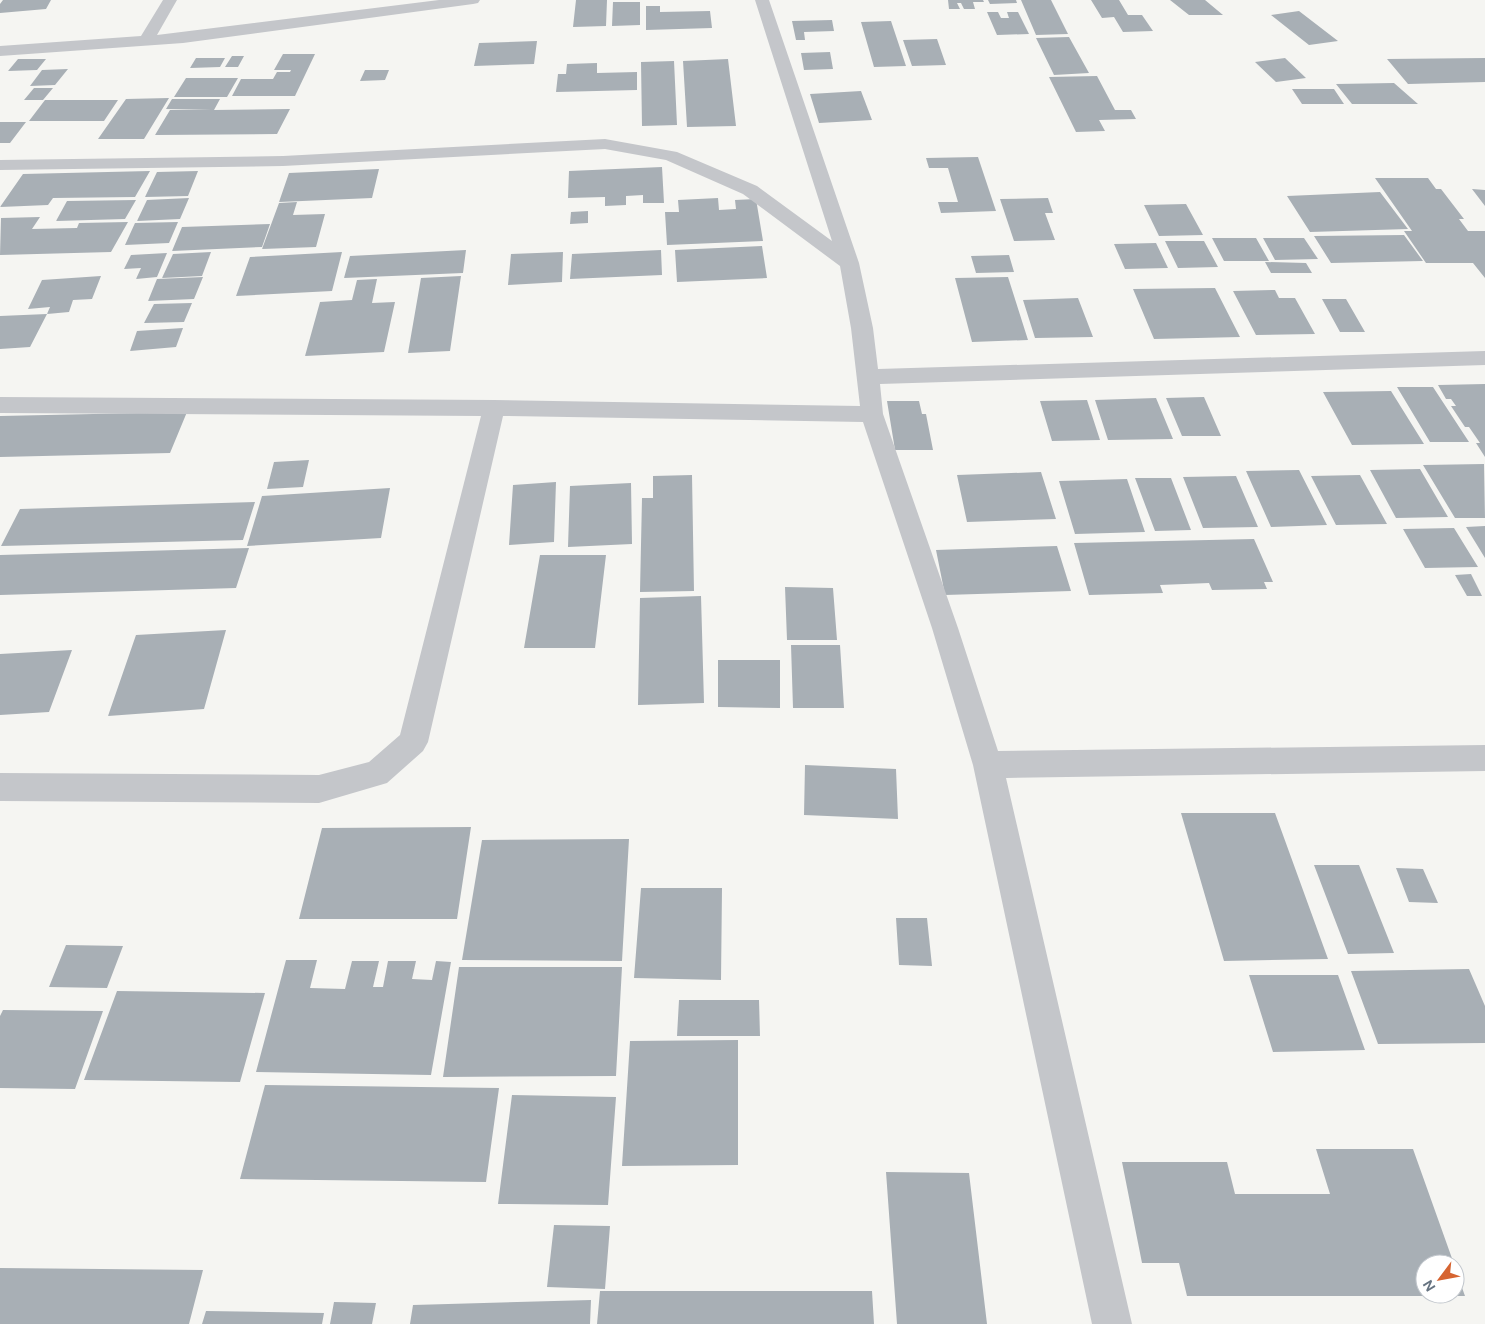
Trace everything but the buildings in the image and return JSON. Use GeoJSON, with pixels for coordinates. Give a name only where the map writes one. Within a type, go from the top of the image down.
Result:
{"type":"FeatureCollection","features":[{"type":"Feature","properties":{"kind":"street"},"geometry":{"type":"LineString","coordinates":[[146,40],[170,0]]}},
{"type":"Feature","properties":{"kind":"street"},"geometry":{"type":"LineString","coordinates":[[0,51],[182,38],[473,0]]}},
{"type":"Feature","properties":{"kind":"street"},"geometry":{"type":"LineString","coordinates":[[762,0],[849,263],[862,328],[872,414],[945,628],[988,765],[1112,1324]]}},
{"type":"Feature","properties":{"kind":"street"},"geometry":{"type":"LineString","coordinates":[[0,165],[283,161],[605,144],[671,156],[750,190],[849,263]]}},
{"type":"Feature","properties":{"kind":"street"},"geometry":{"type":"LineString","coordinates":[[868,377],[1485,358]]}},
{"type":"Feature","properties":{"kind":"street"},"geometry":{"type":"LineString","coordinates":[[0,405],[494,408],[872,414]]}},
{"type":"Feature","properties":{"kind":"street"},"geometry":{"type":"LineString","coordinates":[[0,788],[319,789],[377,773],[413,742],[494,408]]}},
{"type":"Feature","properties":{"kind":"street"},"geometry":{"type":"LineString","coordinates":[[988,765],[1485,758]]}}]}
